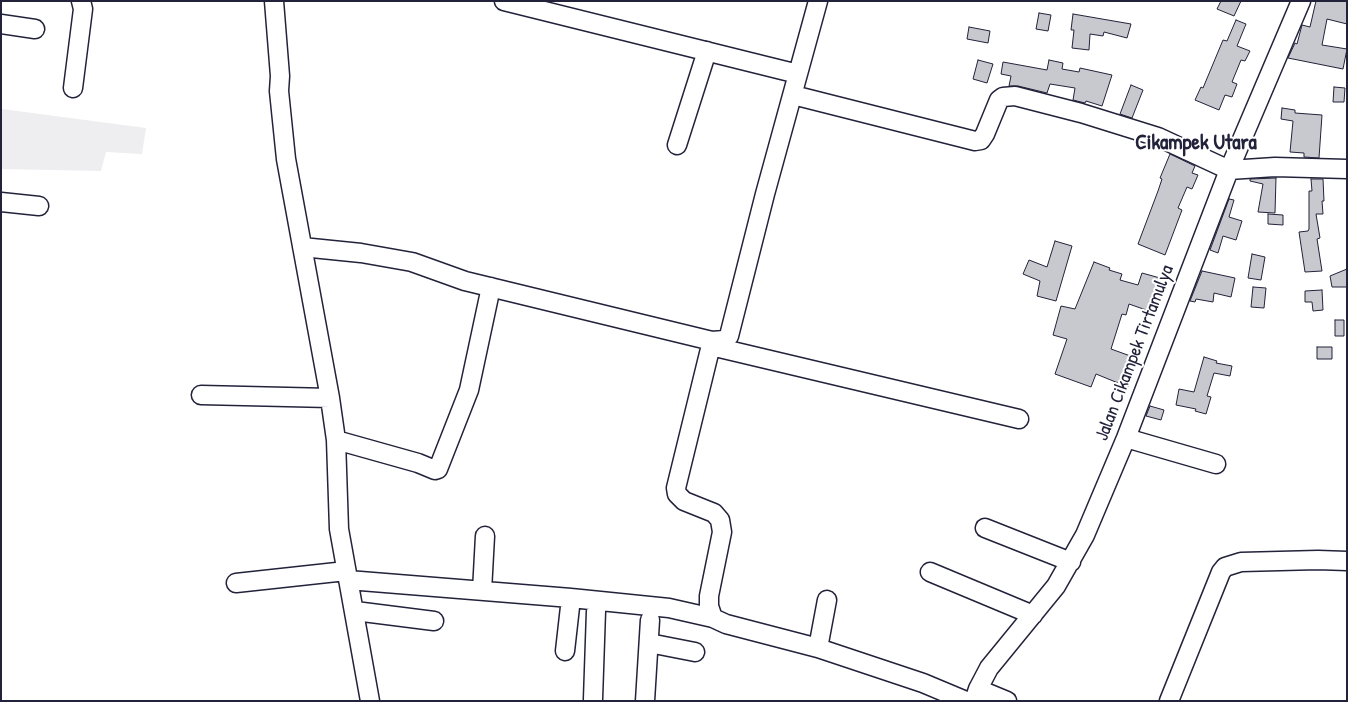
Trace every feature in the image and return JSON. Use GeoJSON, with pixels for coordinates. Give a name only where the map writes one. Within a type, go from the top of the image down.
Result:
{"type":"FeatureCollection","features":[{"type":"Feature","properties":{"kind":"street"},"geometry":{"type":"LineString","coordinates":[[73,88],[83,9],[81,1]]}},
{"type":"Feature","properties":{"kind":"street"},"geometry":{"type":"LineString","coordinates":[[274,1],[280,76],[279,91],[285,149],[330,398],[336,440],[339,530],[370,701]]}},
{"type":"Feature","properties":{"kind":"street"},"geometry":{"type":"LineString","coordinates":[[504,1],[798,74]]}},
{"type":"Feature","properties":{"kind":"street"},"geometry":{"type":"LineString","coordinates":[[712,344],[729,336],[765,194],[818,1]]}},
{"type":"Feature","properties":{"kind":"street","name":"Jalan Cikampek Tirtamulya"},"geometry":{"type":"LineString","coordinates":[[973,697],[989,668],[1056,586],[1071,562],[1094,515],[1126,438],[1229,170],[1301,1]]}},
{"type":"Feature","properties":{"kind":"street"},"geometry":{"type":"LineString","coordinates":[[1,24],[35,29]]}},
{"type":"Feature","properties":{"kind":"street"},"geometry":{"type":"LineString","coordinates":[[677,145],[707,51]]}},
{"type":"Feature","properties":{"kind":"street"},"geometry":{"type":"LineString","coordinates":[[793,95],[975,141],[981,140],[985,134],[999,100],[1002,97],[1015,96],[1081,113],[1158,137],[1229,170],[1274,167],[1347,169]]}},
{"type":"Feature","properties":{"kind":"street"},"geometry":{"type":"LineString","coordinates":[[1,202],[39,206]]}},
{"type":"Feature","properties":{"kind":"street"},"geometry":{"type":"LineString","coordinates":[[302,247],[412,262],[450,276],[491,287],[712,344],[1019,419]]}},
{"type":"Feature","properties":{"kind":"street"},"geometry":{"type":"LineString","coordinates":[[336,440],[418,463],[435,470],[438,469],[469,390],[491,287]]}},
{"type":"Feature","properties":{"kind":"street"},"geometry":{"type":"LineString","coordinates":[[712,344],[676,488],[677,494],[684,501],[714,512],[720,520],[722,532],[709,596],[709,606],[713,618]]}},
{"type":"Feature","properties":{"kind":"street"},"geometry":{"type":"LineString","coordinates":[[201,395],[330,398]]}},
{"type":"Feature","properties":{"kind":"street"},"geometry":{"type":"LineString","coordinates":[[1126,438],[1216,464]]}},
{"type":"Feature","properties":{"kind":"street"},"geometry":{"type":"LineString","coordinates":[[985,528],[1071,562]]}},
{"type":"Feature","properties":{"kind":"street"},"geometry":{"type":"LineString","coordinates":[[482,591],[485,536]]}},
{"type":"Feature","properties":{"kind":"street"},"geometry":{"type":"LineString","coordinates":[[1169,701],[1221,572],[1225,567],[1241,562],[1347,561]]}},
{"type":"Feature","properties":{"kind":"street"},"geometry":{"type":"LineString","coordinates":[[930,572],[1033,614]]}},
{"type":"Feature","properties":{"kind":"street"},"geometry":{"type":"LineString","coordinates":[[236,583],[347,576],[482,591],[669,608],[713,618],[726,624],[818,648],[923,683],[973,697],[1007,701]]}},
{"type":"Feature","properties":{"kind":"street"},"geometry":{"type":"LineString","coordinates":[[565,651],[571,598]]}},
{"type":"Feature","properties":{"kind":"street"},"geometry":{"type":"LineString","coordinates":[[818,648],[828,600]]}},
{"type":"Feature","properties":{"kind":"street"},"geometry":{"type":"LineString","coordinates":[[354,611],[434,621]]}},
{"type":"Feature","properties":{"kind":"street"},"geometry":{"type":"LineString","coordinates":[[590,699],[596,611]]}},
{"type":"Feature","properties":{"kind":"street"},"geometry":{"type":"LineString","coordinates":[[645,701],[650,620]]}},
{"type":"Feature","properties":{"kind":"street"},"geometry":{"type":"LineString","coordinates":[[649,643],[695,652]]}},
{"type":"Feature","properties":{"kind":"shaded area"},"geometry":{"type":"Polygon","coordinates":[[[2,109],[146,128],[142,154],[106,152],[101,171],[1,169],[2,109]]]}},
{"type":"Feature","properties":{"kind":"building"},"geometry":{"type":"Polygon","coordinates":[[[1221,1],[1241,1],[1234,16],[1217,9],[1221,1]]]}},
{"type":"Feature","properties":{"kind":"building"},"geometry":{"type":"Polygon","coordinates":[[[1316,1],[1347,1],[1347,24],[1327,19],[1322,45],[1347,49],[1343,69],[1288,58],[1295,43],[1297,44],[1302,25],[1310,27],[1316,1]]]}},
{"type":"Feature","properties":{"kind":"building"},"geometry":{"type":"Polygon","coordinates":[[[1039,13],[1051,15],[1048,31],[1036,29],[1039,13]]]}},
{"type":"Feature","properties":{"kind":"building"},"geometry":{"type":"Polygon","coordinates":[[[1073,14],[1131,24],[1127,38],[1104,32],[1103,36],[1090,34],[1089,50],[1072,48],[1074,30],[1071,30],[1073,14]]]}},
{"type":"Feature","properties":{"kind":"building"},"geometry":{"type":"Polygon","coordinates":[[[1236,20],[1246,24],[1237,46],[1250,51],[1245,61],[1241,60],[1232,82],[1237,84],[1232,97],[1225,95],[1219,110],[1195,100],[1201,87],[1203,88],[1223,40],[1227,41],[1236,20]]]}},
{"type":"Feature","properties":{"kind":"building"},"geometry":{"type":"Polygon","coordinates":[[[969,27],[990,31],[988,43],[967,39],[969,27]]]}},
{"type":"Feature","properties":{"kind":"building"},"geometry":{"type":"Polygon","coordinates":[[[978,60],[993,64],[987,83],[973,79],[978,60]]]}},
{"type":"Feature","properties":{"kind":"building"},"geometry":{"type":"Polygon","coordinates":[[[1049,60],[1063,63],[1062,69],[1079,72],[1080,68],[1112,75],[1102,106],[1086,101],[1085,103],[1073,100],[1075,88],[1050,84],[1047,93],[1018,86],[1009,86],[1011,76],[1001,74],[1003,62],[1047,70],[1049,60]]]}},
{"type":"Feature","properties":{"kind":"building"},"geometry":{"type":"Polygon","coordinates":[[[1131,85],[1143,90],[1132,118],[1120,114],[1131,85]]]}},
{"type":"Feature","properties":{"kind":"building"},"geometry":{"type":"Polygon","coordinates":[[[1334,87],[1345,88],[1344,102],[1333,102],[1334,87]]]}},
{"type":"Feature","properties":{"kind":"building"},"geometry":{"type":"Polygon","coordinates":[[[1282,108],[1295,110],[1295,113],[1322,115],[1319,158],[1304,157],[1304,153],[1290,152],[1293,121],[1281,119],[1282,108]]]}},
{"type":"Feature","properties":{"kind":"building"},"geometry":{"type":"Polygon","coordinates":[[[1170,154],[1195,166],[1192,173],[1198,175],[1192,189],[1187,187],[1178,208],[1182,210],[1165,255],[1138,244],[1170,154]]]}},
{"type":"Feature","properties":{"kind":"building"},"geometry":{"type":"Polygon","coordinates":[[[1276,178],[1275,213],[1258,212],[1263,184],[1250,181],[1250,179],[1276,178]]]}},
{"type":"Feature","properties":{"kind":"building"},"geometry":{"type":"Polygon","coordinates":[[[1311,179],[1323,179],[1323,214],[1316,214],[1320,238],[1317,239],[1322,271],[1305,272],[1299,232],[1308,231],[1309,229],[1309,191],[1312,191],[1311,179]]]}},
{"type":"Feature","properties":{"kind":"building"},"geometry":{"type":"Polygon","coordinates":[[[1229,199],[1234,200],[1229,217],[1242,221],[1236,240],[1223,236],[1218,253],[1210,250],[1229,199]]]}},
{"type":"Feature","properties":{"kind":"building"},"geometry":{"type":"Polygon","coordinates":[[[1268,214],[1283,215],[1283,225],[1268,224],[1268,214]]]}},
{"type":"Feature","properties":{"kind":"building"},"geometry":{"type":"Polygon","coordinates":[[[1055,241],[1072,246],[1056,301],[1037,296],[1040,281],[1023,274],[1029,260],[1047,267],[1055,241]]]}},
{"type":"Feature","properties":{"kind":"building"},"geometry":{"type":"Polygon","coordinates":[[[1252,254],[1265,257],[1261,280],[1248,278],[1252,254]]]}},
{"type":"Feature","properties":{"kind":"building"},"geometry":{"type":"Polygon","coordinates":[[[1094,262],[1122,274],[1120,280],[1138,285],[1142,273],[1160,278],[1149,311],[1129,304],[1126,315],[1122,314],[1111,349],[1136,358],[1128,387],[1096,374],[1091,387],[1055,374],[1067,339],[1053,335],[1061,306],[1075,309],[1094,262]]]}},
{"type":"Feature","properties":{"kind":"building"},"geometry":{"type":"Polygon","coordinates":[[[1347,269],[1347,287],[1332,287],[1330,276],[1347,269]]]}},
{"type":"Feature","properties":{"kind":"building"},"geometry":{"type":"Polygon","coordinates":[[[1202,271],[1235,278],[1231,297],[1214,293],[1213,302],[1196,299],[1195,302],[1190,301],[1202,271]]]}},
{"type":"Feature","properties":{"kind":"building"},"geometry":{"type":"Polygon","coordinates":[[[1253,287],[1266,288],[1264,308],[1251,307],[1253,287]]]}},
{"type":"Feature","properties":{"kind":"building"},"geometry":{"type":"Polygon","coordinates":[[[1322,290],[1323,310],[1313,311],[1312,302],[1305,302],[1305,291],[1322,290]]]}},
{"type":"Feature","properties":{"kind":"building"},"geometry":{"type":"Polygon","coordinates":[[[1335,320],[1344,320],[1344,336],[1335,336],[1335,320]]]}},
{"type":"Feature","properties":{"kind":"building"},"geometry":{"type":"Polygon","coordinates":[[[1317,347],[1332,347],[1332,359],[1317,359],[1317,347]]]}},
{"type":"Feature","properties":{"kind":"building"},"geometry":{"type":"Polygon","coordinates":[[[1204,357],[1217,361],[1216,363],[1232,366],[1230,376],[1214,373],[1207,396],[1211,397],[1206,414],[1195,411],[1196,409],[1176,405],[1179,389],[1194,392],[1204,357]]]}},
{"type":"Feature","properties":{"kind":"building"},"geometry":{"type":"Polygon","coordinates":[[[1150,406],[1164,410],[1161,420],[1146,416],[1150,406]]]}},
{"type":"Feature","properties":{"kind":"district","name":"Cikampek Utara"},"geometry":{"type":"Point","coordinates":[1196,143]}}]}
